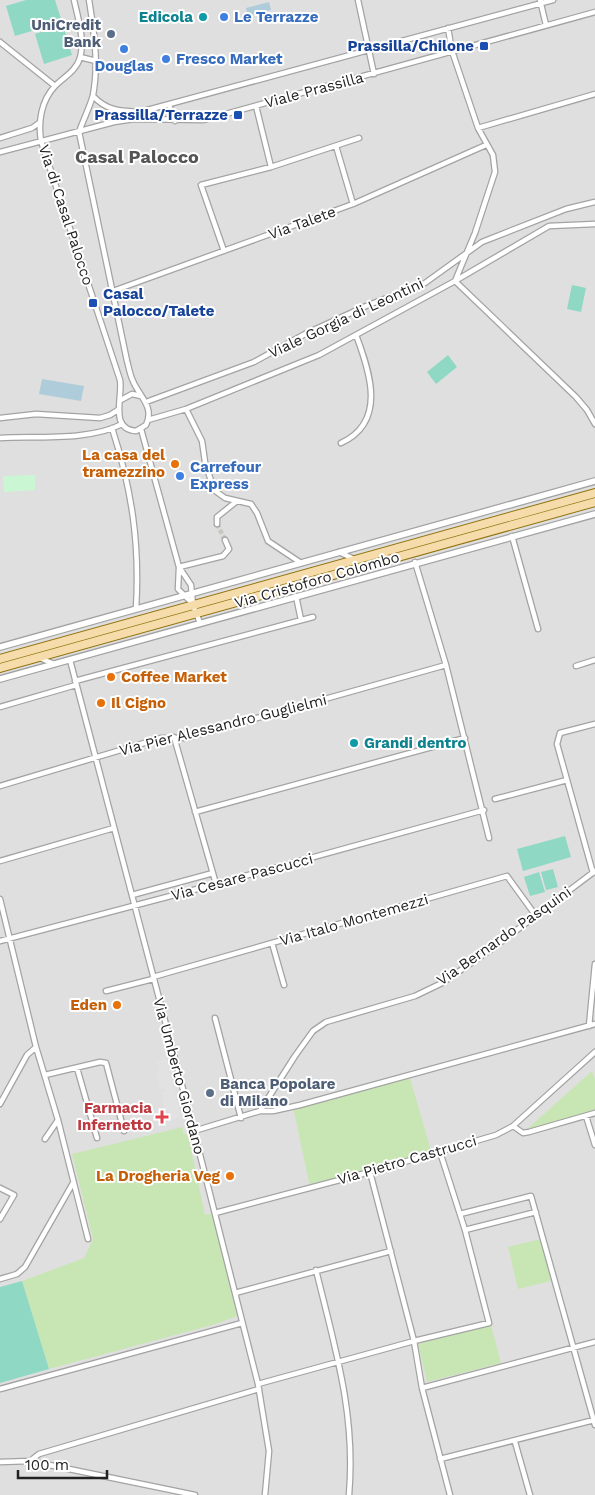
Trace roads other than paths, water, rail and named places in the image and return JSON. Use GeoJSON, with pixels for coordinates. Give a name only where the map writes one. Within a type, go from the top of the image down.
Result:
{"type":"FeatureCollection","features":[{"type":"Feature","properties":{"kind":"main road","name":"Via Cristoforo Colombo"},"geometry":{"type":"LineString","coordinates":[[0,659],[595,492]]}},
{"type":"Feature","properties":{"kind":"main road","name":"Via Cristoforo Colombo"},"geometry":{"type":"LineString","coordinates":[[0,668],[595,502]]}},
{"type":"Feature","properties":{"kind":"street"},"geometry":{"type":"LineString","coordinates":[[74,0],[82,44],[80,57],[96,61]]}},
{"type":"Feature","properties":{"kind":"street"},"geometry":{"type":"LineString","coordinates":[[79,132],[92,96],[96,61],[89,0]]}},
{"type":"Feature","properties":{"kind":"street"},"geometry":{"type":"LineString","coordinates":[[358,0],[367,50],[374,74]]}},
{"type":"Feature","properties":{"kind":"street","name":"Viale Prassilla"},"geometry":{"type":"LineString","coordinates":[[92,96],[100,104],[112,110],[140,112],[552,0]]}},
{"type":"Feature","properties":{"kind":"street"},"geometry":{"type":"LineString","coordinates":[[540,2],[546,25]]}},
{"type":"Feature","properties":{"kind":"street","name":"Viale Prassilla"},"geometry":{"type":"LineString","coordinates":[[0,152],[134,119],[204,120],[595,12]]}},
{"type":"Feature","properties":{"kind":"street"},"geometry":{"type":"LineString","coordinates":[[448,28],[452,51],[478,128],[493,155],[495,172],[455,281],[576,397],[588,410],[595,424]]}},
{"type":"Feature","properties":{"kind":"street"},"geometry":{"type":"LineString","coordinates":[[0,42],[55,86]]}},
{"type":"Feature","properties":{"kind":"street","name":"Via di Casal Palocco"},"geometry":{"type":"LineString","coordinates":[[80,57],[77,65],[55,86],[44,102],[39,123],[41,141],[120,380],[121,400],[118,410]]}},
{"type":"Feature","properties":{"kind":"street"},"geometry":{"type":"LineString","coordinates":[[478,128],[595,94]]}},
{"type":"Feature","properties":{"kind":"street"},"geometry":{"type":"LineString","coordinates":[[170,105],[175,121]]}},
{"type":"Feature","properties":{"kind":"street"},"geometry":{"type":"LineString","coordinates":[[256,106],[271,167]]}},
{"type":"Feature","properties":{"kind":"street"},"geometry":{"type":"LineString","coordinates":[[0,138],[32,128],[39,123]]}},
{"type":"Feature","properties":{"kind":"street","name":"Via di Casal Palocco"},"geometry":{"type":"LineString","coordinates":[[79,132],[127,361],[133,382],[142,397]]}},
{"type":"Feature","properties":{"kind":"street"},"geometry":{"type":"LineString","coordinates":[[224,251],[201,186],[271,167],[359,138]]}},
{"type":"Feature","properties":{"kind":"street","name":"Via Talete"},"geometry":{"type":"LineString","coordinates":[[113,291],[353,204],[486,145]]}},
{"type":"Feature","properties":{"kind":"street"},"geometry":{"type":"LineString","coordinates":[[336,146],[353,204]]}},
{"type":"Feature","properties":{"kind":"street","name":"Viale Gorgia di Leontini"},"geometry":{"type":"LineString","coordinates":[[146,402],[254,362],[304,334],[366,306],[425,283],[482,242],[540,219],[595,202]]}},
{"type":"Feature","properties":{"kind":"street","name":"Viale Gorgia di Leontini"},"geometry":{"type":"LineString","coordinates":[[148,420],[186,409],[319,355],[455,281],[549,226],[595,224]]}},
{"type":"Feature","properties":{"kind":"street"},"geometry":{"type":"LineString","coordinates":[[341,443],[354,438],[362,429],[369,413],[371,398],[366,360],[356,335]]}},
{"type":"Feature","properties":{"kind":"street"},"geometry":{"type":"LineString","coordinates":[[0,418],[45,414],[100,418],[118,410],[122,424],[132,430],[141,429],[148,420],[149,410],[146,402],[142,397],[132,394],[121,400]]}},
{"type":"Feature","properties":{"kind":"street"},"geometry":{"type":"LineString","coordinates":[[186,409],[202,441],[205,462],[214,490],[222,497],[248,502],[254,507],[270,544],[301,563]]}},
{"type":"Feature","properties":{"kind":"street"},"geometry":{"type":"LineString","coordinates":[[0,438],[65,435],[112,428],[122,424]]}},
{"type":"Feature","properties":{"kind":"street"},"geometry":{"type":"LineString","coordinates":[[112,428],[132,499],[136,539],[136,609]]}},
{"type":"Feature","properties":{"kind":"street"},"geometry":{"type":"LineString","coordinates":[[141,429],[180,567],[190,583],[193,605],[200,623]]}},
{"type":"Feature","properties":{"kind":"street","name":"Via Cristoforo Colombo"},"geometry":{"type":"LineString","coordinates":[[0,647],[595,480]]}},
{"type":"Feature","properties":{"kind":"street"},"geometry":{"type":"LineString","coordinates":[[217,524],[217,517],[220,512],[237,501]]}},
{"type":"Feature","properties":{"kind":"street","name":"Via Cristoforo Colombo"},"geometry":{"type":"LineString","coordinates":[[0,679],[416,562],[595,514]]}},
{"type":"Feature","properties":{"kind":"street"},"geometry":{"type":"LineString","coordinates":[[512,536],[538,629]]}},
{"type":"Feature","properties":{"kind":"street"},"geometry":{"type":"LineString","coordinates":[[180,567],[223,556],[229,548],[225,540]]}},
{"type":"Feature","properties":{"kind":"street","name":"Via Cristoforo Colombo"},"geometry":{"type":"LineString","coordinates":[[338,552],[356,560]]}},
{"type":"Feature","properties":{"kind":"street"},"geometry":{"type":"LineString","coordinates":[[416,562],[446,665],[484,810],[489,838]]}},
{"type":"Feature","properties":{"kind":"street"},"geometry":{"type":"LineString","coordinates":[[180,567],[178,589],[193,605]]}},
{"type":"Feature","properties":{"kind":"street"},"geometry":{"type":"LineString","coordinates":[[296,596],[301,620]]}},
{"type":"Feature","properties":{"kind":"street"},"geometry":{"type":"LineString","coordinates":[[0,707],[76,683],[313,617]]}},
{"type":"Feature","properties":{"kind":"street"},"geometry":{"type":"LineString","coordinates":[[536,622],[542,620]]}},
{"type":"Feature","properties":{"kind":"street"},"geometry":{"type":"LineString","coordinates":[[38,657],[54,664]]}},
{"type":"Feature","properties":{"kind":"street","name":"Via Umberto Giordano"},"geometry":{"type":"LineString","coordinates":[[70,660],[194,1131],[258,1387],[269,1451],[265,1495]]}},
{"type":"Feature","properties":{"kind":"street"},"geometry":{"type":"LineString","coordinates":[[576,666],[595,660]]}},
{"type":"Feature","properties":{"kind":"street","name":"Via Pier Alessandro Guglielmi"},"geometry":{"type":"LineString","coordinates":[[0,786],[161,738],[185,738],[446,665]]}},
{"type":"Feature","properties":{"kind":"street"},"geometry":{"type":"LineString","coordinates":[[594,872],[557,744],[557,738],[560,733],[595,724]]}},
{"type":"Feature","properties":{"kind":"street"},"geometry":{"type":"LineString","coordinates":[[174,737],[216,884]]}},
{"type":"Feature","properties":{"kind":"street"},"geometry":{"type":"LineString","coordinates":[[195,812],[465,738]]}},
{"type":"Feature","properties":{"kind":"street"},"geometry":{"type":"LineString","coordinates":[[495,799],[567,780]]}},
{"type":"Feature","properties":{"kind":"street","name":"Via Cesare Pascucci"},"geometry":{"type":"LineString","coordinates":[[0,941],[484,810]]}},
{"type":"Feature","properties":{"kind":"street"},"geometry":{"type":"LineString","coordinates":[[0,861],[114,828]]}},
{"type":"Feature","properties":{"kind":"street","name":"Via Bernardo Pasquini"},"geometry":{"type":"LineString","coordinates":[[260,1111],[313,1031],[326,1022],[415,996],[442,983],[594,872]]}},
{"type":"Feature","properties":{"kind":"street","name":"Via Cesare Pascucci"},"geometry":{"type":"LineString","coordinates":[[132,895],[213,873]]}},
{"type":"Feature","properties":{"kind":"street","name":"Via Italo Montemezzi"},"geometry":{"type":"LineString","coordinates":[[106,991],[507,876],[536,916]]}},
{"type":"Feature","properties":{"kind":"street"},"geometry":{"type":"LineString","coordinates":[[0,899],[36,1047],[58,1120],[88,1239]]}},
{"type":"Feature","properties":{"kind":"street"},"geometry":{"type":"LineString","coordinates":[[272,943],[284,985]]}},
{"type":"Feature","properties":{"kind":"street"},"geometry":{"type":"LineString","coordinates":[[589,1026],[595,964]]}},
{"type":"Feature","properties":{"kind":"street"},"geometry":{"type":"LineString","coordinates":[[215,1018],[242,1118]]}},
{"type":"Feature","properties":{"kind":"street"},"geometry":{"type":"LineString","coordinates":[[194,1131],[260,1111],[272,1112],[300,1105],[595,1024]]}},
{"type":"Feature","properties":{"kind":"street"},"geometry":{"type":"LineString","coordinates":[[0,1104],[27,1055],[36,1047]]}},
{"type":"Feature","properties":{"kind":"street","name":"Via Pietro Castrucci"},"geometry":{"type":"LineString","coordinates":[[215,1213],[370,1172],[496,1135],[513,1126],[595,1052]]}},
{"type":"Feature","properties":{"kind":"street"},"geometry":{"type":"LineString","coordinates":[[45,1075],[106,1063],[124,1131]]}},
{"type":"Feature","properties":{"kind":"street"},"geometry":{"type":"LineString","coordinates":[[77,1068],[97,1138]]}},
{"type":"Feature","properties":{"kind":"street"},"geometry":{"type":"LineString","coordinates":[[513,1126],[523,1133],[595,1113]]}},
{"type":"Feature","properties":{"kind":"street"},"geometry":{"type":"LineString","coordinates":[[586,1116],[595,1145]]}},
{"type":"Feature","properties":{"kind":"street"},"geometry":{"type":"LineString","coordinates":[[45,1139],[58,1120]]}},
{"type":"Feature","properties":{"kind":"street"},"geometry":{"type":"LineString","coordinates":[[30,1461],[39,1454],[339,1361],[414,1340],[489,1323],[465,1230],[440,1152]]}},
{"type":"Feature","properties":{"kind":"street"},"geometry":{"type":"LineString","coordinates":[[370,1172],[414,1340],[422,1388],[450,1495]]}},
{"type":"Feature","properties":{"kind":"street"},"geometry":{"type":"LineString","coordinates":[[0,1279],[17,1274],[25,1267],[73,1183]]}},
{"type":"Feature","properties":{"kind":"street"},"geometry":{"type":"LineString","coordinates":[[0,1188],[14,1195],[0,1220]]}},
{"type":"Feature","properties":{"kind":"street"},"geometry":{"type":"LineString","coordinates":[[440,1460],[594,1423],[532,1196],[460,1214]]}},
{"type":"Feature","properties":{"kind":"street"},"geometry":{"type":"LineString","coordinates":[[465,1230],[536,1212]]}},
{"type":"Feature","properties":{"kind":"street"},"geometry":{"type":"LineString","coordinates":[[234,1293],[391,1251]]}},
{"type":"Feature","properties":{"kind":"street"},"geometry":{"type":"LineString","coordinates":[[316,1270],[348,1402],[352,1440],[349,1495]]}},
{"type":"Feature","properties":{"kind":"street"},"geometry":{"type":"LineString","coordinates":[[0,1390],[242,1323]]}},
{"type":"Feature","properties":{"kind":"street"},"geometry":{"type":"LineString","coordinates":[[422,1388],[595,1342]]}},
{"type":"Feature","properties":{"kind":"street"},"geometry":{"type":"LineString","coordinates":[[515,1442],[530,1495]]}},
{"type":"Feature","properties":{"kind":"street"},"geometry":{"type":"LineString","coordinates":[[0,1462],[30,1461],[195,1495]]}},
{"type":"Feature","properties":{"kind":"water"},"geometry":{"type":"Polygon","coordinates":[[[269,2],[271,10],[248,16],[246,8],[269,2]]]}},
{"type":"Feature","properties":{"kind":"water"},"geometry":{"type":"Polygon","coordinates":[[[42,379],[84,386],[81,401],[39,394],[42,379]]]}},
{"type":"Feature","properties":{"kind":"tunnel"},"geometry":{"type":"LineString","coordinates":[[217,524],[225,540]]}},
{"type":"Feature","properties":{"kind":"place","name":"Edicola"},"geometry":{"type":"Point","coordinates":[203,17]}},
{"type":"Feature","properties":{"kind":"place","name":"Le Terrazze"},"geometry":{"type":"Point","coordinates":[224,17]}},
{"type":"Feature","properties":{"kind":"place","name":"UniCredit Bank"},"geometry":{"type":"Point","coordinates":[111,34]}},
{"type":"Feature","properties":{"kind":"place","name":"Prassilla/Chilone"},"geometry":{"type":"Point","coordinates":[484,46]}},
{"type":"Feature","properties":{"kind":"place","name":"Douglas"},"geometry":{"type":"Point","coordinates":[124,49]}},
{"type":"Feature","properties":{"kind":"place","name":"Fresco Market"},"geometry":{"type":"Point","coordinates":[166,59]}},
{"type":"Feature","properties":{"kind":"place","name":"Prassilla/Terrazze"},"geometry":{"type":"Point","coordinates":[238,115]}},
{"type":"Feature","properties":{"kind":"place","name":"Casal Palocco/Talete"},"geometry":{"type":"Point","coordinates":[93,303]}},
{"type":"Feature","properties":{"kind":"place","name":"La casa del tramezzino"},"geometry":{"type":"Point","coordinates":[175,464]}},
{"type":"Feature","properties":{"kind":"place","name":"Carrefour Express"},"geometry":{"type":"Point","coordinates":[180,476]}},
{"type":"Feature","properties":{"kind":"place","name":"Coffee Market"},"geometry":{"type":"Point","coordinates":[111,677]}},
{"type":"Feature","properties":{"kind":"place","name":"Il Cigno"},"geometry":{"type":"Point","coordinates":[101,703]}},
{"type":"Feature","properties":{"kind":"place","name":"Grandi dentro"},"geometry":{"type":"Point","coordinates":[354,743]}},
{"type":"Feature","properties":{"kind":"place","name":"Eden"},"geometry":{"type":"Point","coordinates":[117,1005]}},
{"type":"Feature","properties":{"kind":"place","name":"Banca Popolare di Milano"},"geometry":{"type":"Point","coordinates":[210,1093]}},
{"type":"Feature","properties":{"kind":"place","name":"Farmacia Infernetto"},"geometry":{"type":"Point","coordinates":[162,1117]}},
{"type":"Feature","properties":{"kind":"place","name":"La Drogheria Veg"},"geometry":{"type":"Point","coordinates":[230,1176]}},
{"type":"Feature","properties":{"kind":"district","name":"Casal Palocco"},"geometry":{"type":"Point","coordinates":[137,156]}}]}
